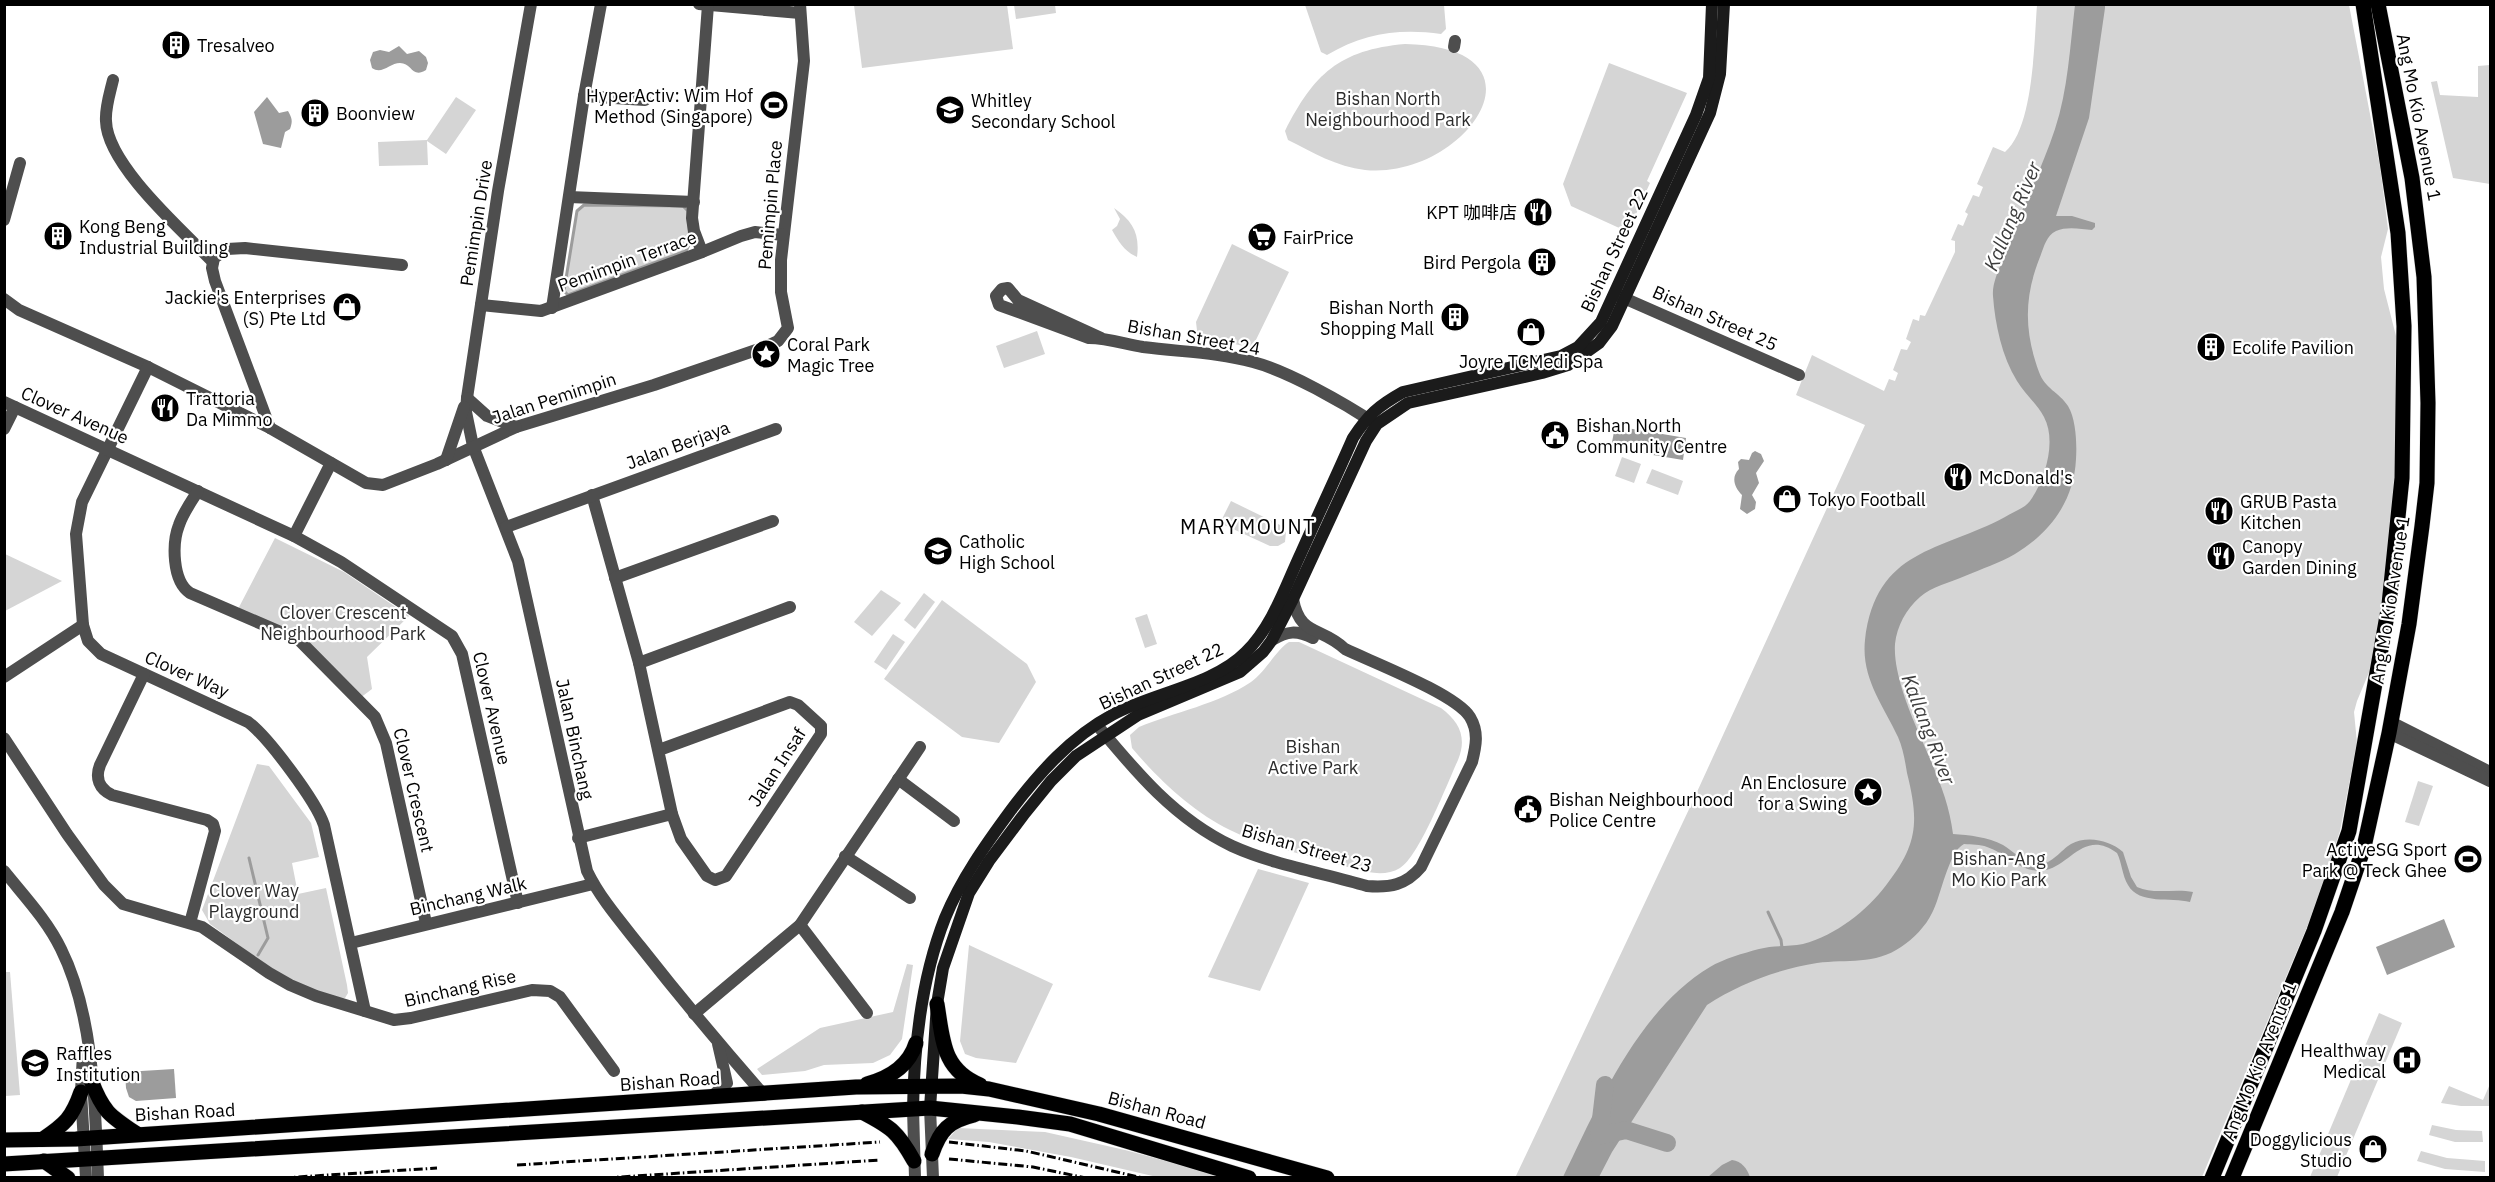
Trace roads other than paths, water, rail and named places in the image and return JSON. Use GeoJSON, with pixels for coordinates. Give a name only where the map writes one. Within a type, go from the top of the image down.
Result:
{"type":"FeatureCollection","features":[{"type":"Feature","properties":{"kind":"main road","name":"Bishan Street 22"},"geometry":{"type":"LineString","coordinates":[[1621,297],[1704,93],[1711,54],[1712,4]]}},
{"type":"Feature","properties":{"kind":"main road","name":"Bishan Street 22"},"geometry":{"type":"LineString","coordinates":[[930,1108],[937,1004],[943,968],[969,893],[1019,821],[1051,780],[1076,756],[1106,735],[1138,715],[1240,672],[1263,652],[1272,640],[1293,599],[1366,441],[1379,405],[1402,392],[1561,356],[1578,347],[1590,336],[1621,297],[1710,113],[1720,74],[1724,4]]}},
{"type":"Feature","properties":{"kind":"main road","name":"Ang Mo Kio Avenue 1"},"geometry":{"type":"LineString","coordinates":[[2212,1178],[2314,931],[2349,831],[2390,595],[2402,478],[2404,326],[2398,232],[2363,4]]}},
{"type":"Feature","properties":{"kind":"main road","name":"Ang Mo Kio Avenue 1"},"geometry":{"type":"LineString","coordinates":[[2232,1178],[2353,881],[2364,847],[2390,728],[2409,624],[2427,483],[2428,375],[2424,277],[2418,216],[2378,4]]}},
{"type":"Feature","properties":{"kind":"main road","name":"Bishan Street 22"},"geometry":{"type":"LineString","coordinates":[[913,1109],[920,1008],[930,964],[945,919],[958,890],[984,847],[1050,762],[1097,725],[1112,715],[1146,699],[1204,678],[1235,662],[1247,651],[1273,615],[1348,449],[1372,421]]}},
{"type":"Feature","properties":{"kind":"main road"},"geometry":{"type":"LineString","coordinates":[[937,1004],[944,1048],[953,1067],[966,1079],[988,1089]]}},
{"type":"Feature","properties":{"kind":"main road"},"geometry":{"type":"LineString","coordinates":[[856,1087],[894,1074],[914,1051],[916,1043]]}},
{"type":"Feature","properties":{"kind":"main road"},"geometry":{"type":"LineString","coordinates":[[43,1139],[67,1121],[86,1086],[109,1115],[136,1134]]}},
{"type":"Feature","properties":{"kind":"main road","name":"Bishan Road"},"geometry":{"type":"LineString","coordinates":[[4,1140],[90,1138],[764,1095],[856,1087],[961,1086],[988,1089],[1099,1114],[1327,1178]]}},
{"type":"Feature","properties":{"kind":"main road","name":"Bishan Road"},"geometry":{"type":"LineString","coordinates":[[4,1164],[930,1108],[1070,1124],[1249,1178]]}},
{"type":"Feature","properties":{"kind":"main road"},"geometry":{"type":"LineString","coordinates":[[862,1112],[886,1124],[894,1131],[914,1161]]}},
{"type":"Feature","properties":{"kind":"main road"},"geometry":{"type":"LineString","coordinates":[[932,1154],[939,1135],[955,1120],[982,1113]]}},
{"type":"Feature","properties":{"kind":"main road"},"geometry":{"type":"LineString","coordinates":[[44,1161],[68,1178]]}},
{"type":"Feature","properties":{"kind":"street"},"geometry":{"type":"LineString","coordinates":[[552,308],[600,4]]}},
{"type":"Feature","properties":{"kind":"street","name":"Pemimpin Drive"},"geometry":{"type":"LineString","coordinates":[[473,446],[466,412],[467,398],[515,88],[531,5]]}},
{"type":"Feature","properties":{"kind":"street","name":"Pemimpin Place"},"geometry":{"type":"LineString","coordinates":[[702,252],[694,231],[694,202],[704,5],[800,9],[804,62],[783,235],[781,292],[789,328]]}},
{"type":"Feature","properties":{"kind":"street"},"geometry":{"type":"LineString","coordinates":[[113,80],[106,120],[113,146],[144,191],[213,262],[215,281],[270,428]]}},
{"type":"Feature","properties":{"kind":"street"},"geometry":{"type":"LineString","coordinates":[[584,96],[645,100]]}},
{"type":"Feature","properties":{"kind":"street"},"geometry":{"type":"LineString","coordinates":[[4,220],[20,163]]}},
{"type":"Feature","properties":{"kind":"street"},"geometry":{"type":"LineString","coordinates":[[569,197],[694,202]]}},
{"type":"Feature","properties":{"kind":"street","name":"Pemimpin Terrace"},"geometry":{"type":"LineString","coordinates":[[481,304],[541,311],[755,232],[783,235]]}},
{"type":"Feature","properties":{"kind":"street"},"geometry":{"type":"LineString","coordinates":[[213,262],[222,252],[237,248],[402,265]]}},
{"type":"Feature","properties":{"kind":"street","name":"Bishan Street 24"},"geometry":{"type":"LineString","coordinates":[[1101,338],[1089,338],[1006,308],[999,305],[996,296],[1002,289],[1008,288],[1018,300],[1101,338],[1127,344],[1212,354],[1255,362],[1307,386],[1372,421]]}},
{"type":"Feature","properties":{"kind":"street","name":"Bishan Street 25"},"geometry":{"type":"LineString","coordinates":[[1621,297],[1799,375]]}},
{"type":"Feature","properties":{"kind":"street","name":"Jalan Pemimpin"},"geometry":{"type":"LineString","coordinates":[[4,300],[19,310],[148,368],[270,428],[366,483],[377,486],[446,460],[516,427],[654,385],[765,347],[778,341],[789,328]]}},
{"type":"Feature","properties":{"kind":"street","name":"Clover Way"},"geometry":{"type":"LineString","coordinates":[[148,368],[82,502],[78,516],[76,534],[83,626],[86,637],[96,650],[241,718],[260,731],[320,813],[365,1011]]}},
{"type":"Feature","properties":{"kind":"street"},"geometry":{"type":"LineString","coordinates":[[446,460],[467,398],[487,416],[516,427]]}},
{"type":"Feature","properties":{"kind":"street"},"geometry":{"type":"LineString","coordinates":[[4,429],[10,405]]}},
{"type":"Feature","properties":{"kind":"street","name":"Clover Avenue"},"geometry":{"type":"LineString","coordinates":[[10,405],[294,536],[448,632],[458,644],[518,903]]}},
{"type":"Feature","properties":{"kind":"street","name":"Jalan Berjaya"},"geometry":{"type":"LineString","coordinates":[[506,527],[776,429]]}},
{"type":"Feature","properties":{"kind":"street","name":"Jalan Binchang"},"geometry":{"type":"LineString","coordinates":[[473,446],[518,561],[587,871],[593,884],[694,1014],[764,1095]]}},
{"type":"Feature","properties":{"kind":"street"},"geometry":{"type":"LineString","coordinates":[[294,536],[331,464]]}},
{"type":"Feature","properties":{"kind":"street","name":"Clover Crescent"},"geometry":{"type":"LineString","coordinates":[[198,491],[181,520],[176,534],[179,581],[190,593],[299,640],[375,717],[386,743],[426,923]]}},
{"type":"Feature","properties":{"kind":"street"},"geometry":{"type":"LineString","coordinates":[[578,838],[672,814],[639,663],[592,495]]}},
{"type":"Feature","properties":{"kind":"street"},"geometry":{"type":"LineString","coordinates":[[615,578],[773,521]]}},
{"type":"Feature","properties":{"kind":"street","name":"Bishan Street 23"},"geometry":{"type":"LineString","coordinates":[[1097,725],[1124,758],[1174,809],[1211,835],[1234,847],[1367,886],[1387,888],[1404,882],[1421,867],[1472,762],[1477,744],[1475,730],[1466,711],[1457,703],[1345,649],[1335,640],[1303,625],[1296,613],[1293,599]]}},
{"type":"Feature","properties":{"kind":"street"},"geometry":{"type":"LineString","coordinates":[[639,663],[790,607]]}},
{"type":"Feature","properties":{"kind":"street"},"geometry":{"type":"LineString","coordinates":[[4,676],[83,626]]}},
{"type":"Feature","properties":{"kind":"street","name":"Bishan Street 23"},"geometry":{"type":"LineString","coordinates":[[1272,640],[1285,633],[1300,632],[1334,649],[1345,649]]}},
{"type":"Feature","properties":{"kind":"street"},"geometry":{"type":"LineString","coordinates":[[144,674],[99,765],[97,776],[105,792],[112,795],[209,820],[215,831],[190,923]]}},
{"type":"Feature","properties":{"kind":"street","name":"Jalan Insaf"},"geometry":{"type":"LineString","coordinates":[[659,750],[790,702],[798,705],[821,726],[821,734],[726,876],[715,880],[707,876],[681,839],[672,814]]}},
{"type":"Feature","properties":{"kind":"street"},"geometry":{"type":"LineString","coordinates":[[2390,728],[2490,772]]}},
{"type":"Feature","properties":{"kind":"street"},"geometry":{"type":"LineString","coordinates":[[2390,728],[2490,781]]}},
{"type":"Feature","properties":{"kind":"street","name":"Binchang Rise"},"geometry":{"type":"LineString","coordinates":[[4,738],[66,834],[118,900],[135,909],[190,923],[207,931],[240,955],[290,985],[316,996],[403,1020],[532,990],[550,991],[560,997],[614,1071]]}},
{"type":"Feature","properties":{"kind":"street"},"geometry":{"type":"LineString","coordinates":[[694,1014],[800,926],[920,747]]}},
{"type":"Feature","properties":{"kind":"street"},"geometry":{"type":"LineString","coordinates":[[898,779],[954,821]]}},
{"type":"Feature","properties":{"kind":"street"},"geometry":{"type":"LineString","coordinates":[[845,856],[910,898]]}},
{"type":"Feature","properties":{"kind":"street"},"geometry":{"type":"LineString","coordinates":[[4,871],[40,916],[61,949],[85,1021],[86,1086]]}},
{"type":"Feature","properties":{"kind":"street"},"geometry":{"type":"LineString","coordinates":[[4,880],[39,923],[57,954],[76,1010],[81,1034],[92,1159],[98,1178]]}},
{"type":"Feature","properties":{"kind":"street","name":"Binchang Walk"},"geometry":{"type":"LineString","coordinates":[[351,943],[593,884]]}},
{"type":"Feature","properties":{"kind":"street"},"geometry":{"type":"LineString","coordinates":[[800,926],[867,1013]]}},
{"type":"Feature","properties":{"kind":"street","name":"Jalan Binchang"},"geometry":{"type":"LineString","coordinates":[[710,1098],[727,1083],[717,1043]]}},
{"type":"Feature","properties":{"kind":"street"},"geometry":{"type":"LineString","coordinates":[[930,1108],[933,1178]]}},
{"type":"Feature","properties":{"kind":"street"},"geometry":{"type":"LineString","coordinates":[[913,1109],[915,1178]]}},
{"type":"Feature","properties":{"kind":"street"},"geometry":{"type":"LineString","coordinates":[[86,1178],[92,1159]]}},
{"type":"Feature","properties":{"kind":"waterway"},"geometry":{"type":"LineString","coordinates":[[584,205],[683,206],[688,211],[690,243],[686,251],[568,295],[564,291],[577,211],[584,205]]}},
{"type":"Feature","properties":{"kind":"waterway"},"geometry":{"type":"LineString","coordinates":[[249,858],[268,938],[258,955]]}},
{"type":"Feature","properties":{"kind":"waterway"},"geometry":{"type":"LineString","coordinates":[[1768,912],[1781,940],[1782,948]]}},
{"type":"Feature","properties":{"kind":"waterway"},"geometry":{"type":"LineString","coordinates":[[1605,1085],[1599,1136],[1626,1130],[1667,1143]]}},
{"type":"Feature","properties":{"kind":"railway"},"geometry":{"type":"LineString","coordinates":[[517,1165],[880,1142]]}},
{"type":"Feature","properties":{"kind":"railway"},"geometry":{"type":"LineString","coordinates":[[949,1142],[1026,1151],[1143,1178]]}},
{"type":"Feature","properties":{"kind":"railway"},"geometry":{"type":"LineString","coordinates":[[949,1159],[1033,1167],[1086,1178]]}},
{"type":"Feature","properties":{"kind":"railway"},"geometry":{"type":"LineString","coordinates":[[605,1178],[880,1160]]}},
{"type":"Feature","properties":{"kind":"railway"},"geometry":{"type":"LineString","coordinates":[[282,1178],[437,1168]]}},
{"type":"Feature","properties":{"kind":"place","name":"Tresalveo"},"geometry":{"type":"Point","coordinates":[176,45]}},
{"type":"Feature","properties":{"kind":"place","name":"HyperActiv: Wim Hof Method (Singapore)"},"geometry":{"type":"Point","coordinates":[774,105]}},
{"type":"Feature","properties":{"kind":"place","name":"Whitley Secondary School"},"geometry":{"type":"Point","coordinates":[950,110]}},
{"type":"Feature","properties":{"kind":"place","name":"Boonview"},"geometry":{"type":"Point","coordinates":[315,113]}},
{"type":"Feature","properties":{"kind":"place","name":"KPT 咖啡店"},"geometry":{"type":"Point","coordinates":[1538,212]}},
{"type":"Feature","properties":{"kind":"place","name":"Kong Beng Industrial Building"},"geometry":{"type":"Point","coordinates":[58,236]}},
{"type":"Feature","properties":{"kind":"place","name":"FairPrice"},"geometry":{"type":"Point","coordinates":[1262,237]}},
{"type":"Feature","properties":{"kind":"place","name":"Bird Pergola"},"geometry":{"type":"Point","coordinates":[1542,262]}},
{"type":"Feature","properties":{"kind":"place","name":"Jackie's Enterprises (S) Pte Ltd"},"geometry":{"type":"Point","coordinates":[347,307]}},
{"type":"Feature","properties":{"kind":"place","name":"Bishan North Shopping Mall"},"geometry":{"type":"Point","coordinates":[1455,317]}},
{"type":"Feature","properties":{"kind":"place","name":"Joyre TCMedi Spa"},"geometry":{"type":"Point","coordinates":[1531,332]}},
{"type":"Feature","properties":{"kind":"place","name":"Ecolife Pavilion"},"geometry":{"type":"Point","coordinates":[2211,347]}},
{"type":"Feature","properties":{"kind":"place","name":"Coral Park Magic Tree"},"geometry":{"type":"Point","coordinates":[766,354]}},
{"type":"Feature","properties":{"kind":"place","name":"Trattoria Da Mimmo"},"geometry":{"type":"Point","coordinates":[165,408]}},
{"type":"Feature","properties":{"kind":"place","name":"Bishan North Community Centre"},"geometry":{"type":"Point","coordinates":[1555,435]}},
{"type":"Feature","properties":{"kind":"place","name":"McDonald's"},"geometry":{"type":"Point","coordinates":[1958,477]}},
{"type":"Feature","properties":{"kind":"place","name":"Tokyo Football"},"geometry":{"type":"Point","coordinates":[1787,499]}},
{"type":"Feature","properties":{"kind":"place","name":"GRUB Pasta Kitchen"},"geometry":{"type":"Point","coordinates":[2219,511]}},
{"type":"Feature","properties":{"kind":"place","name":"Catholic High School"},"geometry":{"type":"Point","coordinates":[938,551]}},
{"type":"Feature","properties":{"kind":"place","name":"Canopy Garden Dining"},"geometry":{"type":"Point","coordinates":[2221,556]}},
{"type":"Feature","properties":{"kind":"place","name":"An Enclosure for a Swing"},"geometry":{"type":"Point","coordinates":[1868,792]}},
{"type":"Feature","properties":{"kind":"place","name":"Bishan Neighbourhood Police Centre"},"geometry":{"type":"Point","coordinates":[1528,809]}},
{"type":"Feature","properties":{"kind":"place","name":"ActiveSG Sport Park @ Teck Ghee"},"geometry":{"type":"Point","coordinates":[2468,859]}},
{"type":"Feature","properties":{"kind":"place","name":"Healthway Medical"},"geometry":{"type":"Point","coordinates":[2407,1060]}},
{"type":"Feature","properties":{"kind":"place","name":"Raffles Institution"},"geometry":{"type":"Point","coordinates":[35,1063]}},
{"type":"Feature","properties":{"kind":"place","name":"Doggylicious Studio"},"geometry":{"type":"Point","coordinates":[2373,1149]}},
{"type":"Feature","properties":{"kind":"district","name":"MARYMOUNT"},"geometry":{"type":"Point","coordinates":[1248,526]}},
{"type":"Feature","properties":{"kind":"park label","name":"Bishan North Neighbourhood Park"},"geometry":{"type":"Point","coordinates":[1388,108]}},
{"type":"Feature","properties":{"kind":"park label","name":"Clover Crescent Neighbourhood Park"},"geometry":{"type":"Point","coordinates":[343,622]}},
{"type":"Feature","properties":{"kind":"park label","name":"Bishan Active Park"},"geometry":{"type":"Point","coordinates":[1313,756]}},
{"type":"Feature","properties":{"kind":"park label","name":"Bishan-Ang Mo Kio Park"},"geometry":{"type":"Point","coordinates":[1999,868]}},
{"type":"Feature","properties":{"kind":"park label","name":"Clover Way Playground"},"geometry":{"type":"Point","coordinates":[254,900]}},
{"type":"Feature","properties":{"kind":"water label","name":"Kallang River"},"geometry":{"type":"Point","coordinates":[2012,216]}},
{"type":"Feature","properties":{"kind":"water label","name":"Kallang River"},"geometry":{"type":"Point","coordinates":[1929,729]}}]}
